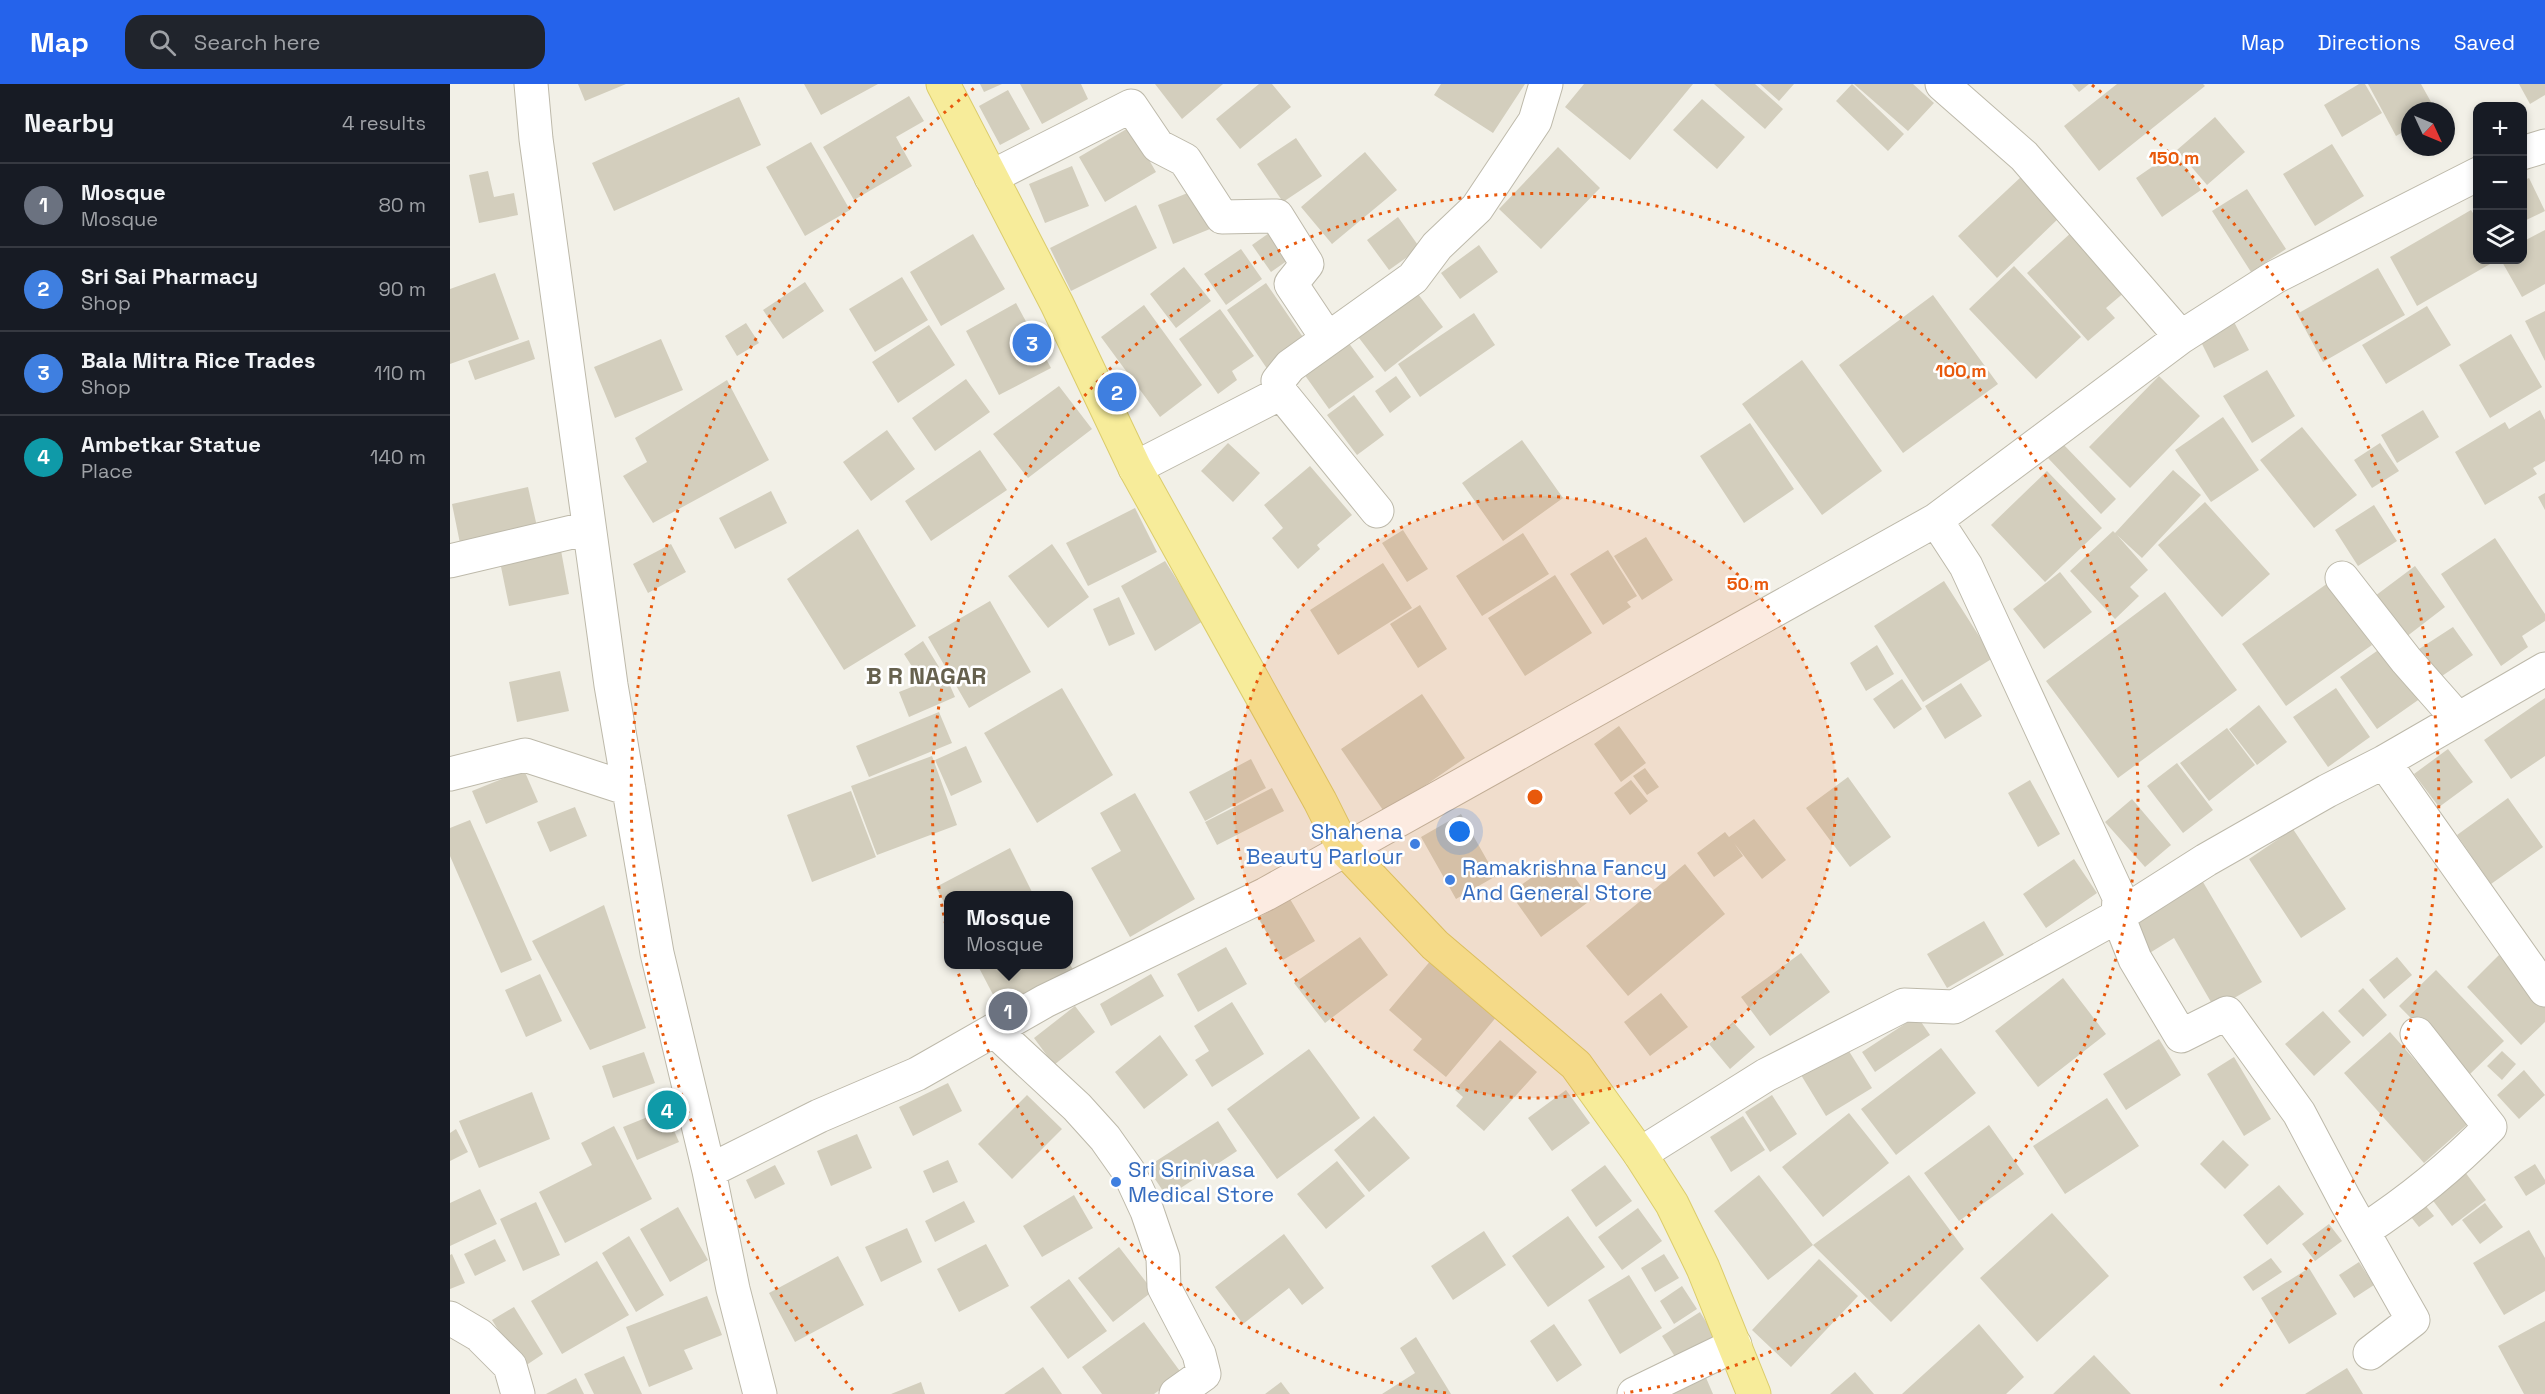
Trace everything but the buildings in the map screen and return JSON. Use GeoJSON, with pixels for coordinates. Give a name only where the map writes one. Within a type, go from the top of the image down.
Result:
{"type":"FeatureCollection","features":[{"type":"Feature","properties":{"kind":"main road"},"geometry":{"type":"LineString","coordinates":[[943,84],[1097,385],[1135,468],[1264,698],[1344,849],[1435,945],[1576,1065],[1640,1154],[1672,1204],[1703,1268],[1754,1394]]}},
{"type":"Feature","properties":{"kind":"street"},"geometry":{"type":"LineString","coordinates":[[531,84],[536,139],[589,528],[628,789],[657,952],[709,1171],[733,1289],[760,1394]]}},
{"type":"Feature","properties":{"kind":"street"},"geometry":{"type":"LineString","coordinates":[[1377,511],[1281,393],[1278,381],[1290,366],[1413,278],[1437,246],[1477,208],[1535,121],[1546,84]]}},
{"type":"Feature","properties":{"kind":"street"},"geometry":{"type":"LineString","coordinates":[[1942,84],[2024,156],[2181,337]]}},
{"type":"Feature","properties":{"kind":"street"},"geometry":{"type":"LineString","coordinates":[[991,177],[1131,105],[1158,146],[1185,160],[1221,217],[1277,216],[1307,264],[1291,284],[1327,338]]}},
{"type":"Feature","properties":{"kind":"street"},"geometry":{"type":"LineString","coordinates":[[2527,152],[2545,146]]}},
{"type":"Feature","properties":{"kind":"street"},"geometry":{"type":"LineString","coordinates":[[709,1171],[819,1116],[917,1074],[1045,1001],[1266,894],[1936,520],[2181,337],[2275,277],[2473,177]]}},
{"type":"Feature","properties":{"kind":"street"},"geometry":{"type":"LineString","coordinates":[[1135,468],[1281,393]]}},
{"type":"Feature","properties":{"kind":"street"},"geometry":{"type":"LineString","coordinates":[[1936,520],[1966,566],[2119,897],[2118,916],[2135,959],[2181,1036],[2227,1013],[2299,1113],[2413,1320],[2370,1353]]}},
{"type":"Feature","properties":{"kind":"street"},"geometry":{"type":"LineString","coordinates":[[450,561],[589,528]]}},
{"type":"Feature","properties":{"kind":"street"},"geometry":{"type":"LineString","coordinates":[[2342,578],[2406,660],[2458,719]]}},
{"type":"Feature","properties":{"kind":"street"},"geometry":{"type":"LineString","coordinates":[[1640,1154],[1766,1075],[1904,1005],[1954,1007],[2118,916],[2217,854],[2327,791],[2384,762],[2545,669]]}},
{"type":"Feature","properties":{"kind":"street"},"geometry":{"type":"LineString","coordinates":[[450,774],[525,755],[628,789]]}},
{"type":"Feature","properties":{"kind":"street"},"geometry":{"type":"LineString","coordinates":[[2384,762],[2545,990]]}},
{"type":"Feature","properties":{"kind":"street"},"geometry":{"type":"LineString","coordinates":[[994,1030],[1077,1107],[1105,1138],[1129,1172],[1147,1211],[1163,1258],[1164,1287],[1199,1354],[1204,1374],[1176,1394]]}},
{"type":"Feature","properties":{"kind":"street"},"geometry":{"type":"LineString","coordinates":[[2363,1231],[2409,1201],[2490,1126],[2417,1034]]}},
{"type":"Feature","properties":{"kind":"street"},"geometry":{"type":"LineString","coordinates":[[450,1318],[479,1335],[510,1366],[518,1394]]}},
{"type":"Feature","properties":{"kind":"street"},"geometry":{"type":"LineString","coordinates":[[1634,1394],[1735,1345]]}},
{"type":"Feature","properties":{"kind":"place","name":"Bala Mitra Rice Trades"},"geometry":{"type":"Point","coordinates":[1032,343]}},
{"type":"Feature","properties":{"kind":"place","name":"Sri Sai Pharmacy"},"geometry":{"type":"Point","coordinates":[1117,392]}},
{"type":"Feature","properties":{"kind":"place","name":"Shahena Beauty Parlour"},"geometry":{"type":"Point","coordinates":[1415,844]}},
{"type":"Feature","properties":{"kind":"place","name":"Ramakrishna Fancy And General Store"},"geometry":{"type":"Point","coordinates":[1450,880]}},
{"type":"Feature","properties":{"kind":"place","name":"Mosque"},"geometry":{"type":"Point","coordinates":[1008,1011]}},
{"type":"Feature","properties":{"kind":"place","name":"Ambetkar Statue"},"geometry":{"type":"Point","coordinates":[667,1110]}},
{"type":"Feature","properties":{"kind":"place","name":"Sri Srinivasa Medical Store"},"geometry":{"type":"Point","coordinates":[1116,1182]}},
{"type":"Feature","properties":{"kind":"district","name":"B R NAGAR"},"geometry":{"type":"Point","coordinates":[926,676]}}]}
